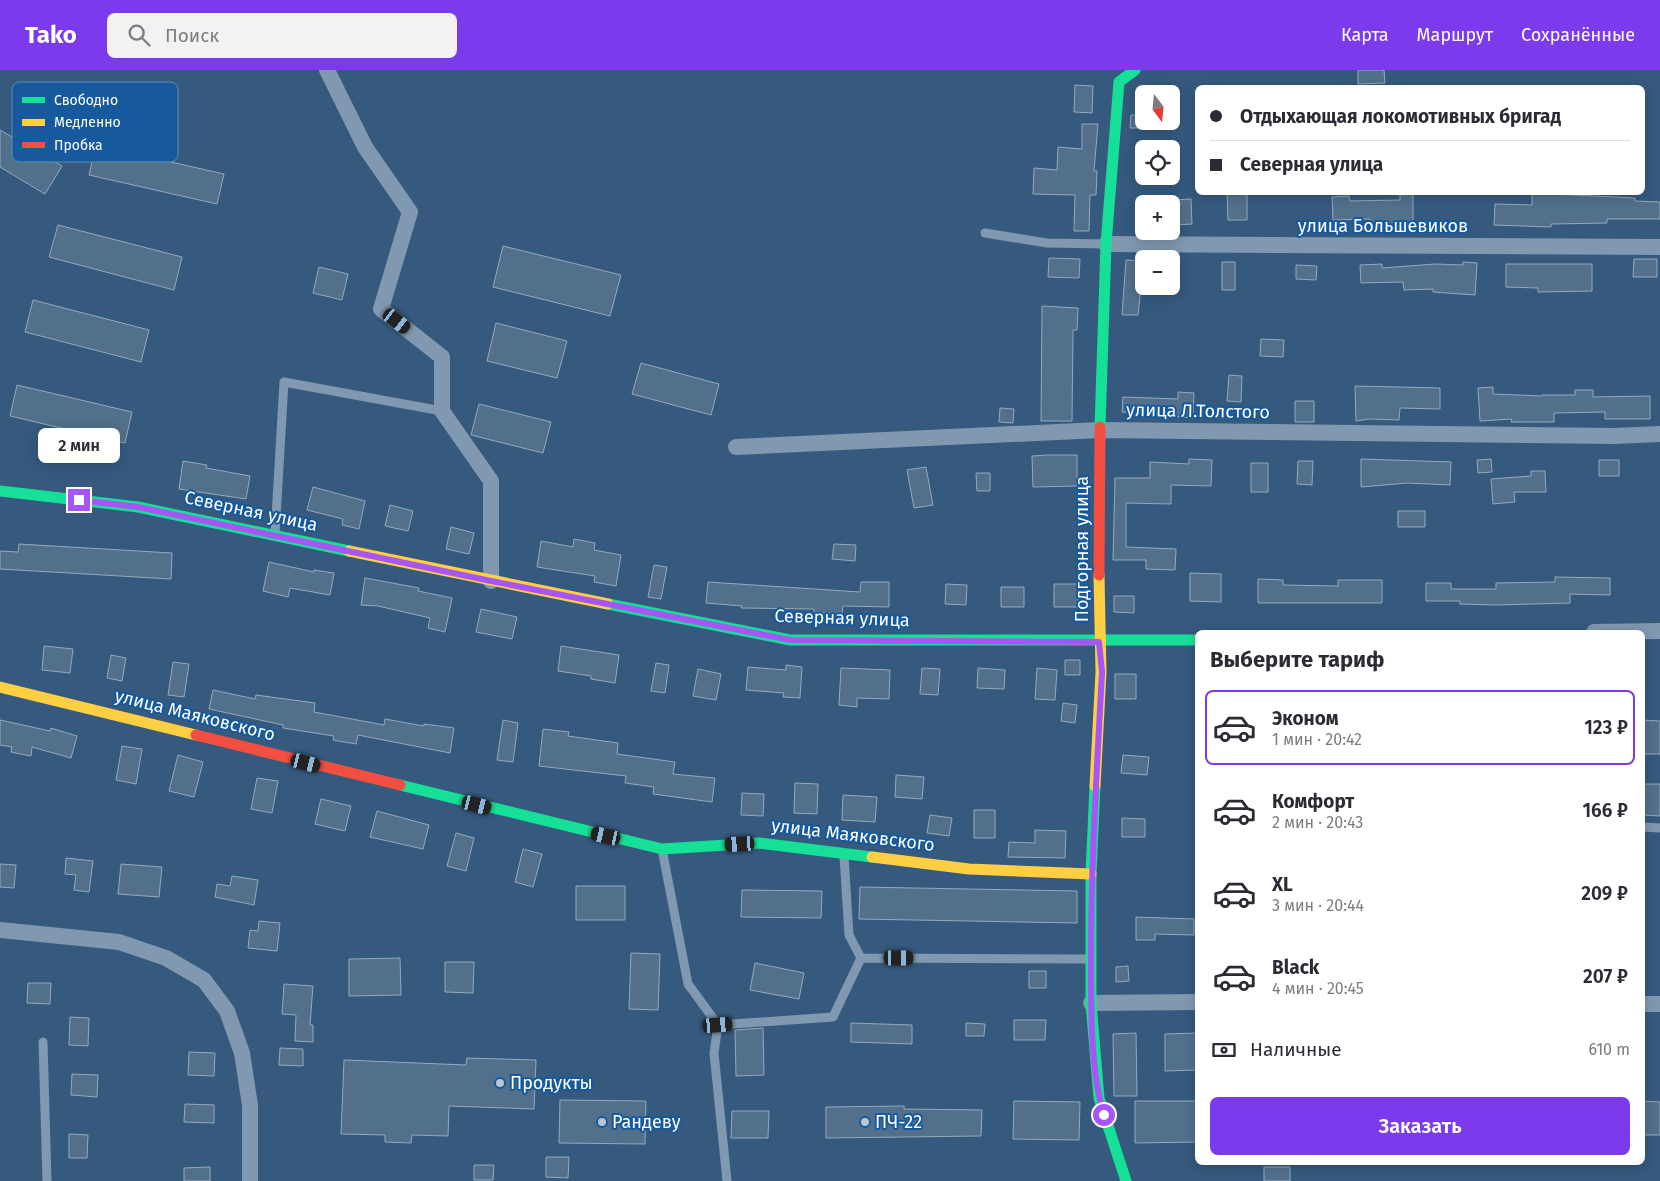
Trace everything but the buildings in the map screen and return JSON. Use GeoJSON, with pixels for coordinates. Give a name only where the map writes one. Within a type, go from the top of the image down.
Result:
{"type":"FeatureCollection","features":[{"type":"Feature","properties":{"kind":"street"},"geometry":{"type":"LineString","coordinates":[[327,70],[365,147],[410,212],[381,309],[442,357],[442,411],[491,481],[491,581]]}},
{"type":"Feature","properties":{"kind":"street","name":"Подгорная улица"},"geometry":{"type":"LineString","coordinates":[[1126,1181],[1099,1098],[1091,1003],[1091,874],[1102,672],[1099,642],[1100,430],[1106,244],[1120,82],[1135,70]]}},
{"type":"Feature","properties":{"kind":"street","name":"улица Большевиков"},"geometry":{"type":"LineString","coordinates":[[1106,244],[1660,247]]}},
{"type":"Feature","properties":{"kind":"street","name":"улица Л.Толстого"},"geometry":{"type":"LineString","coordinates":[[736,447],[1100,430],[1604,436],[1660,434]]}},
{"type":"Feature","properties":{"kind":"street","name":"Северная улица"},"geometry":{"type":"LineString","coordinates":[[0,491],[138,507],[491,581],[790,640],[1099,642],[1195,640]]}},
{"type":"Feature","properties":{"kind":"street"},"geometry":{"type":"LineString","coordinates":[[1645,631],[1660,631]]}},
{"type":"Feature","properties":{"kind":"street","name":"улица Маяковского"},"geometry":{"type":"LineString","coordinates":[[0,687],[662,849],[759,843],[969,869],[1091,874]]}},
{"type":"Feature","properties":{"kind":"street"},"geometry":{"type":"LineString","coordinates":[[0,930],[119,942],[166,958],[204,980],[227,1011],[242,1053],[250,1105],[250,1181]]}},
{"type":"Feature","properties":{"kind":"street"},"geometry":{"type":"LineString","coordinates":[[1091,1003],[1195,1002]]}},
{"type":"Feature","properties":{"kind":"street"},"geometry":{"type":"LineString","coordinates":[[1645,1004],[1660,1004]]}},
{"type":"Feature","properties":{"kind":"lane"},"geometry":{"type":"LineString","coordinates":[[985,232],[1047,243],[1106,244]]}},
{"type":"Feature","properties":{"kind":"lane"},"geometry":{"type":"LineString","coordinates":[[275,536],[284,382],[442,411]]}},
{"type":"Feature","properties":{"kind":"lane"},"geometry":{"type":"LineString","coordinates":[[1645,827],[1660,828]]}},
{"type":"Feature","properties":{"kind":"lane"},"geometry":{"type":"LineString","coordinates":[[662,849],[688,984],[718,1025],[714,1053],[727,1181]]}},
{"type":"Feature","properties":{"kind":"lane"},"geometry":{"type":"LineString","coordinates":[[844,854],[849,934],[861,958]]}},
{"type":"Feature","properties":{"kind":"lane"},"geometry":{"type":"LineString","coordinates":[[718,1025],[833,1017],[861,958]]}},
{"type":"Feature","properties":{"kind":"lane"},"geometry":{"type":"LineString","coordinates":[[861,958],[1091,959]]}},
{"type":"Feature","properties":{"kind":"lane"},"geometry":{"type":"LineString","coordinates":[[43,1042],[47,1181]]}},
{"type":"Feature","properties":{"kind":"traffic: fast"},"geometry":{"type":"LineString","coordinates":[[1100,427],[1106,244],[1119,82],[1135,70]]}},
{"type":"Feature","properties":{"kind":"traffic: fast"},"geometry":{"type":"LineString","coordinates":[[0,491],[138,507],[349,551]]}},
{"type":"Feature","properties":{"kind":"traffic: fast"},"geometry":{"type":"LineString","coordinates":[[608,604],[790,640],[1195,640]]}},
{"type":"Feature","properties":{"kind":"traffic: fast"},"geometry":{"type":"LineString","coordinates":[[400,785],[662,849],[759,843],[872,857]]}},
{"type":"Feature","properties":{"kind":"traffic: fast"},"geometry":{"type":"LineString","coordinates":[[1095,786],[1091,874],[1091,1003],[1099,1098],[1126,1181]]}},
{"type":"Feature","properties":{"kind":"traffic: slow"},"geometry":{"type":"LineString","coordinates":[[349,551],[608,604]]}},
{"type":"Feature","properties":{"kind":"traffic: slow"},"geometry":{"type":"LineString","coordinates":[[1095,786],[1101,672],[1099,575]]}},
{"type":"Feature","properties":{"kind":"traffic: slow"},"geometry":{"type":"LineString","coordinates":[[0,687],[196,735]]}},
{"type":"Feature","properties":{"kind":"traffic: slow"},"geometry":{"type":"LineString","coordinates":[[872,857],[969,869],[1091,874]]}},
{"type":"Feature","properties":{"kind":"traffic: jam"},"geometry":{"type":"LineString","coordinates":[[1099,575],[1100,427]]}},
{"type":"Feature","properties":{"kind":"traffic: jam"},"geometry":{"type":"LineString","coordinates":[[196,735],[400,785]]}},
{"type":"Feature","properties":{"kind":"place","name":"Продукты"},"geometry":{"type":"Point","coordinates":[500,1083]}},
{"type":"Feature","properties":{"kind":"place","name":"Рандеву"},"geometry":{"type":"Point","coordinates":[602,1122]}},
{"type":"Feature","properties":{"kind":"place","name":"ПЧ-22"},"geometry":{"type":"Point","coordinates":[865,1122]}},
{"type":"Feature","properties":{"kind":"route"},"geometry":{"type":"LineString","coordinates":[[79,500],[138,507],[491,581],[790,640],[1099,642],[1102,672],[1091,874],[1091,1003],[1099,1098],[1104,1115]]}}]}
